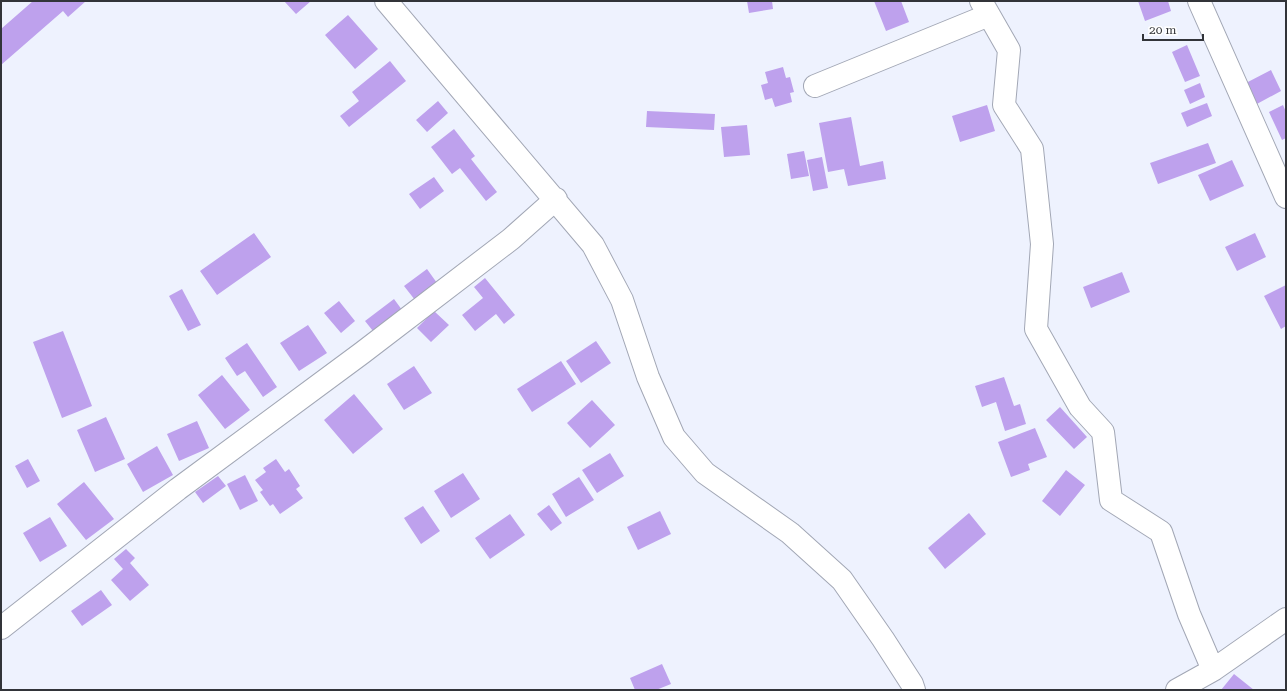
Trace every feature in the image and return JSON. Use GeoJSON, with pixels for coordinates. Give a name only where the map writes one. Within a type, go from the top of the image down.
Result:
{"type":"FeatureCollection","features":[{"type":"Feature","properties":{"kind":"street"},"geometry":{"type":"LineString","coordinates":[[386,1],[556,199],[593,245],[622,300],[648,377],[674,437],[705,473],[790,533],[842,580],[883,639],[912,684],[914,690]]}},
{"type":"Feature","properties":{"kind":"street"},"geometry":{"type":"LineString","coordinates":[[1199,1],[1286,197]]}},
{"type":"Feature","properties":{"kind":"street"},"geometry":{"type":"LineString","coordinates":[[815,86],[985,8],[1009,50],[1004,105],[1032,149],[1042,244],[1036,329],[1080,407],[1103,432],[1111,500],[1161,532],[1189,614],[1213,670]]}},
{"type":"Feature","properties":{"kind":"street"},"geometry":{"type":"LineString","coordinates":[[1,628],[178,489],[362,353],[505,244],[556,199]]}},
{"type":"Feature","properties":{"kind":"street"},"geometry":{"type":"LineString","coordinates":[[1177,690],[1213,670],[1286,619]]}},
{"type":"Feature","properties":{"kind":"building"},"geometry":{"type":"Polygon","coordinates":[[[33,1],[86,1],[68,17],[63,11],[1,65],[1,29],[33,1]]]}},
{"type":"Feature","properties":{"kind":"building"},"geometry":{"type":"Polygon","coordinates":[[[284,1],[311,1],[296,14],[284,1]]]}},
{"type":"Feature","properties":{"kind":"building"},"geometry":{"type":"Polygon","coordinates":[[[747,1],[772,1],[773,9],[749,13],[747,1]]]}},
{"type":"Feature","properties":{"kind":"building"},"geometry":{"type":"Polygon","coordinates":[[[874,1],[901,1],[909,22],[886,31],[874,1]]]}},
{"type":"Feature","properties":{"kind":"building"},"geometry":{"type":"Polygon","coordinates":[[[1138,1],[1168,1],[1171,11],[1145,21],[1138,1]]]}},
{"type":"Feature","properties":{"kind":"building"},"geometry":{"type":"Polygon","coordinates":[[[348,15],[378,49],[355,69],[325,35],[348,15]]]}},
{"type":"Feature","properties":{"kind":"building"},"geometry":{"type":"Polygon","coordinates":[[[1187,45],[1200,76],[1185,82],[1172,52],[1187,45]]]}},
{"type":"Feature","properties":{"kind":"building"},"geometry":{"type":"Polygon","coordinates":[[[390,61],[406,81],[349,127],[340,116],[359,101],[352,92],[390,61]]]}},
{"type":"Feature","properties":{"kind":"building"},"geometry":{"type":"Polygon","coordinates":[[[783,67],[786,78],[790,77],[794,92],[790,93],[792,102],[775,107],[772,98],[765,100],[761,85],[768,83],[765,72],[783,67]]]}},
{"type":"Feature","properties":{"kind":"building"},"geometry":{"type":"Polygon","coordinates":[[[1271,70],[1281,91],[1255,105],[1244,84],[1271,70]]]}},
{"type":"Feature","properties":{"kind":"building"},"geometry":{"type":"Polygon","coordinates":[[[1200,83],[1205,97],[1190,104],[1184,90],[1200,83]]]}},
{"type":"Feature","properties":{"kind":"building"},"geometry":{"type":"Polygon","coordinates":[[[438,101],[448,113],[427,132],[416,120],[438,101]]]}},
{"type":"Feature","properties":{"kind":"building"},"geometry":{"type":"Polygon","coordinates":[[[1207,103],[1212,116],[1187,127],[1181,113],[1207,103]]]}},
{"type":"Feature","properties":{"kind":"building"},"geometry":{"type":"Polygon","coordinates":[[[987,105],[995,131],[960,142],[952,116],[987,105]]]}},
{"type":"Feature","properties":{"kind":"building"},"geometry":{"type":"Polygon","coordinates":[[[1283,105],[1286,112],[1286,138],[1282,140],[1269,112],[1283,105]]]}},
{"type":"Feature","properties":{"kind":"building"},"geometry":{"type":"Polygon","coordinates":[[[647,111],[715,114],[714,130],[646,127],[647,111]]]}},
{"type":"Feature","properties":{"kind":"building"},"geometry":{"type":"Polygon","coordinates":[[[851,117],[860,166],[883,161],[886,179],[848,186],[844,169],[828,172],[819,123],[851,117]]]}},
{"type":"Feature","properties":{"kind":"building"},"geometry":{"type":"Polygon","coordinates":[[[747,125],[750,155],[724,157],[721,127],[747,125]]]}},
{"type":"Feature","properties":{"kind":"building"},"geometry":{"type":"Polygon","coordinates":[[[454,129],[475,156],[471,159],[497,192],[486,201],[460,168],[452,174],[431,147],[454,129]]]}},
{"type":"Feature","properties":{"kind":"building"},"geometry":{"type":"Polygon","coordinates":[[[1208,143],[1216,163],[1158,184],[1150,163],[1208,143]]]}},
{"type":"Feature","properties":{"kind":"building"},"geometry":{"type":"Polygon","coordinates":[[[804,151],[809,176],[791,179],[787,154],[804,151]]]}},
{"type":"Feature","properties":{"kind":"building"},"geometry":{"type":"Polygon","coordinates":[[[822,157],[828,188],[813,191],[807,160],[822,157]]]}},
{"type":"Feature","properties":{"kind":"building"},"geometry":{"type":"Polygon","coordinates":[[[1232,160],[1244,186],[1210,201],[1198,175],[1232,160]]]}},
{"type":"Feature","properties":{"kind":"building"},"geometry":{"type":"Polygon","coordinates":[[[434,177],[444,191],[420,209],[409,194],[434,177]]]}},
{"type":"Feature","properties":{"kind":"building"},"geometry":{"type":"Polygon","coordinates":[[[254,233],[271,257],[217,295],[200,271],[254,233]]]}},
{"type":"Feature","properties":{"kind":"building"},"geometry":{"type":"Polygon","coordinates":[[[1255,233],[1266,257],[1237,271],[1225,247],[1255,233]]]}},
{"type":"Feature","properties":{"kind":"building"},"geometry":{"type":"Polygon","coordinates":[[[427,269],[437,283],[415,300],[404,286],[427,269]]]}},
{"type":"Feature","properties":{"kind":"building"},"geometry":{"type":"Polygon","coordinates":[[[1122,272],[1130,292],[1091,308],[1083,287],[1122,272]]]}},
{"type":"Feature","properties":{"kind":"building"},"geometry":{"type":"Polygon","coordinates":[[[485,278],[515,315],[504,324],[496,314],[475,331],[462,315],[483,298],[474,287],[485,278]]]}},
{"type":"Feature","properties":{"kind":"building"},"geometry":{"type":"Polygon","coordinates":[[[1286,285],[1286,326],[1281,329],[1264,296],[1286,285]]]}},
{"type":"Feature","properties":{"kind":"building"},"geometry":{"type":"Polygon","coordinates":[[[182,289],[201,325],[188,331],[169,296],[182,289]]]}},
{"type":"Feature","properties":{"kind":"building"},"geometry":{"type":"Polygon","coordinates":[[[394,299],[405,314],[377,336],[365,321],[394,299]]]}},
{"type":"Feature","properties":{"kind":"building"},"geometry":{"type":"Polygon","coordinates":[[[339,301],[355,321],[341,333],[324,313],[339,301]]]}},
{"type":"Feature","properties":{"kind":"building"},"geometry":{"type":"Polygon","coordinates":[[[434,311],[449,325],[431,342],[417,328],[434,311]]]}},
{"type":"Feature","properties":{"kind":"building"},"geometry":{"type":"Polygon","coordinates":[[[308,325],[327,353],[299,371],[280,343],[308,325]]]}},
{"type":"Feature","properties":{"kind":"building"},"geometry":{"type":"Polygon","coordinates":[[[63,331],[92,406],[62,418],[33,342],[63,331]]]}},
{"type":"Feature","properties":{"kind":"building"},"geometry":{"type":"Polygon","coordinates":[[[596,341],[611,363],[581,383],[566,361],[596,341]]]}},
{"type":"Feature","properties":{"kind":"building"},"geometry":{"type":"Polygon","coordinates":[[[247,343],[277,387],[263,397],[245,371],[237,376],[225,358],[247,343]]]}},
{"type":"Feature","properties":{"kind":"building"},"geometry":{"type":"Polygon","coordinates":[[[561,361],[576,384],[532,412],[517,389],[561,361]]]}},
{"type":"Feature","properties":{"kind":"building"},"geometry":{"type":"Polygon","coordinates":[[[414,366],[432,393],[404,410],[387,384],[414,366]]]}},
{"type":"Feature","properties":{"kind":"building"},"geometry":{"type":"Polygon","coordinates":[[[222,375],[250,410],[225,429],[198,395],[222,375]]]}},
{"type":"Feature","properties":{"kind":"building"},"geometry":{"type":"Polygon","coordinates":[[[1004,377],[1014,406],[1020,404],[1026,424],[1005,431],[996,402],[982,407],[975,386],[1004,377]]]}},
{"type":"Feature","properties":{"kind":"building"},"geometry":{"type":"Polygon","coordinates":[[[354,394],[383,429],[353,454],[324,420],[354,394]]]}},
{"type":"Feature","properties":{"kind":"building"},"geometry":{"type":"Polygon","coordinates":[[[592,400],[615,425],[590,448],[567,423],[592,400]]]}},
{"type":"Feature","properties":{"kind":"building"},"geometry":{"type":"Polygon","coordinates":[[[1060,407],[1087,437],[1074,449],[1046,420],[1060,407]]]}},
{"type":"Feature","properties":{"kind":"building"},"geometry":{"type":"Polygon","coordinates":[[[106,417],[125,459],[95,472],[77,430],[106,417]]]}},
{"type":"Feature","properties":{"kind":"building"},"geometry":{"type":"Polygon","coordinates":[[[197,421],[209,448],[179,461],[167,434],[197,421]]]}},
{"type":"Feature","properties":{"kind":"building"},"geometry":{"type":"Polygon","coordinates":[[[1035,428],[1047,457],[1028,464],[1030,470],[1011,477],[998,442],[1035,428]]]}},
{"type":"Feature","properties":{"kind":"building"},"geometry":{"type":"Polygon","coordinates":[[[157,446],[173,475],[143,492],[127,464],[157,446]]]}},
{"type":"Feature","properties":{"kind":"building"},"geometry":{"type":"Polygon","coordinates":[[[610,453],[624,476],[597,493],[582,470],[610,453]]]}},
{"type":"Feature","properties":{"kind":"building"},"geometry":{"type":"Polygon","coordinates":[[[28,459],[40,481],[27,488],[15,466],[28,459]]]}},
{"type":"Feature","properties":{"kind":"building"},"geometry":{"type":"Polygon","coordinates":[[[276,459],[285,472],[289,469],[300,486],[296,489],[303,498],[280,514],[273,504],[270,506],[260,492],[263,490],[255,480],[266,472],[263,468],[276,459]]]}},
{"type":"Feature","properties":{"kind":"building"},"geometry":{"type":"Polygon","coordinates":[[[1066,470],[1085,485],[1060,516],[1042,501],[1066,470]]]}},
{"type":"Feature","properties":{"kind":"building"},"geometry":{"type":"Polygon","coordinates":[[[463,473],[480,499],[451,518],[434,491],[463,473]]]}},
{"type":"Feature","properties":{"kind":"building"},"geometry":{"type":"Polygon","coordinates":[[[245,475],[258,501],[240,510],[227,484],[245,475]]]}},
{"type":"Feature","properties":{"kind":"building"},"geometry":{"type":"Polygon","coordinates":[[[218,476],[226,486],[203,503],[195,492],[218,476]]]}},
{"type":"Feature","properties":{"kind":"building"},"geometry":{"type":"Polygon","coordinates":[[[579,477],[594,500],[566,517],[552,494],[579,477]]]}},
{"type":"Feature","properties":{"kind":"building"},"geometry":{"type":"Polygon","coordinates":[[[84,482],[114,519],[86,540],[57,504],[84,482]]]}},
{"type":"Feature","properties":{"kind":"building"},"geometry":{"type":"Polygon","coordinates":[[[549,505],[562,523],[551,531],[537,514],[549,505]]]}},
{"type":"Feature","properties":{"kind":"building"},"geometry":{"type":"Polygon","coordinates":[[[423,506],[440,531],[421,544],[404,518],[423,506]]]}},
{"type":"Feature","properties":{"kind":"building"},"geometry":{"type":"Polygon","coordinates":[[[660,511],[671,534],[638,550],[627,527],[660,511]]]}},
{"type":"Feature","properties":{"kind":"building"},"geometry":{"type":"Polygon","coordinates":[[[969,513],[986,534],[945,569],[928,548],[969,513]]]}},
{"type":"Feature","properties":{"kind":"building"},"geometry":{"type":"Polygon","coordinates":[[[510,514],[525,535],[490,559],[475,538],[510,514]]]}},
{"type":"Feature","properties":{"kind":"building"},"geometry":{"type":"Polygon","coordinates":[[[50,517],[67,546],[40,562],[23,533],[50,517]]]}},
{"type":"Feature","properties":{"kind":"building"},"geometry":{"type":"Polygon","coordinates":[[[126,549],[135,558],[130,563],[149,585],[130,601],[111,580],[123,569],[114,559],[126,549]]]}},
{"type":"Feature","properties":{"kind":"building"},"geometry":{"type":"Polygon","coordinates":[[[101,590],[112,605],[82,626],[71,611],[101,590]]]}},
{"type":"Feature","properties":{"kind":"building"},"geometry":{"type":"Polygon","coordinates":[[[662,664],[671,684],[656,690],[635,690],[630,678],[662,664]]]}},
{"type":"Feature","properties":{"kind":"building"},"geometry":{"type":"Polygon","coordinates":[[[1234,674],[1254,690],[1221,690],[1234,674]]]}}]}
